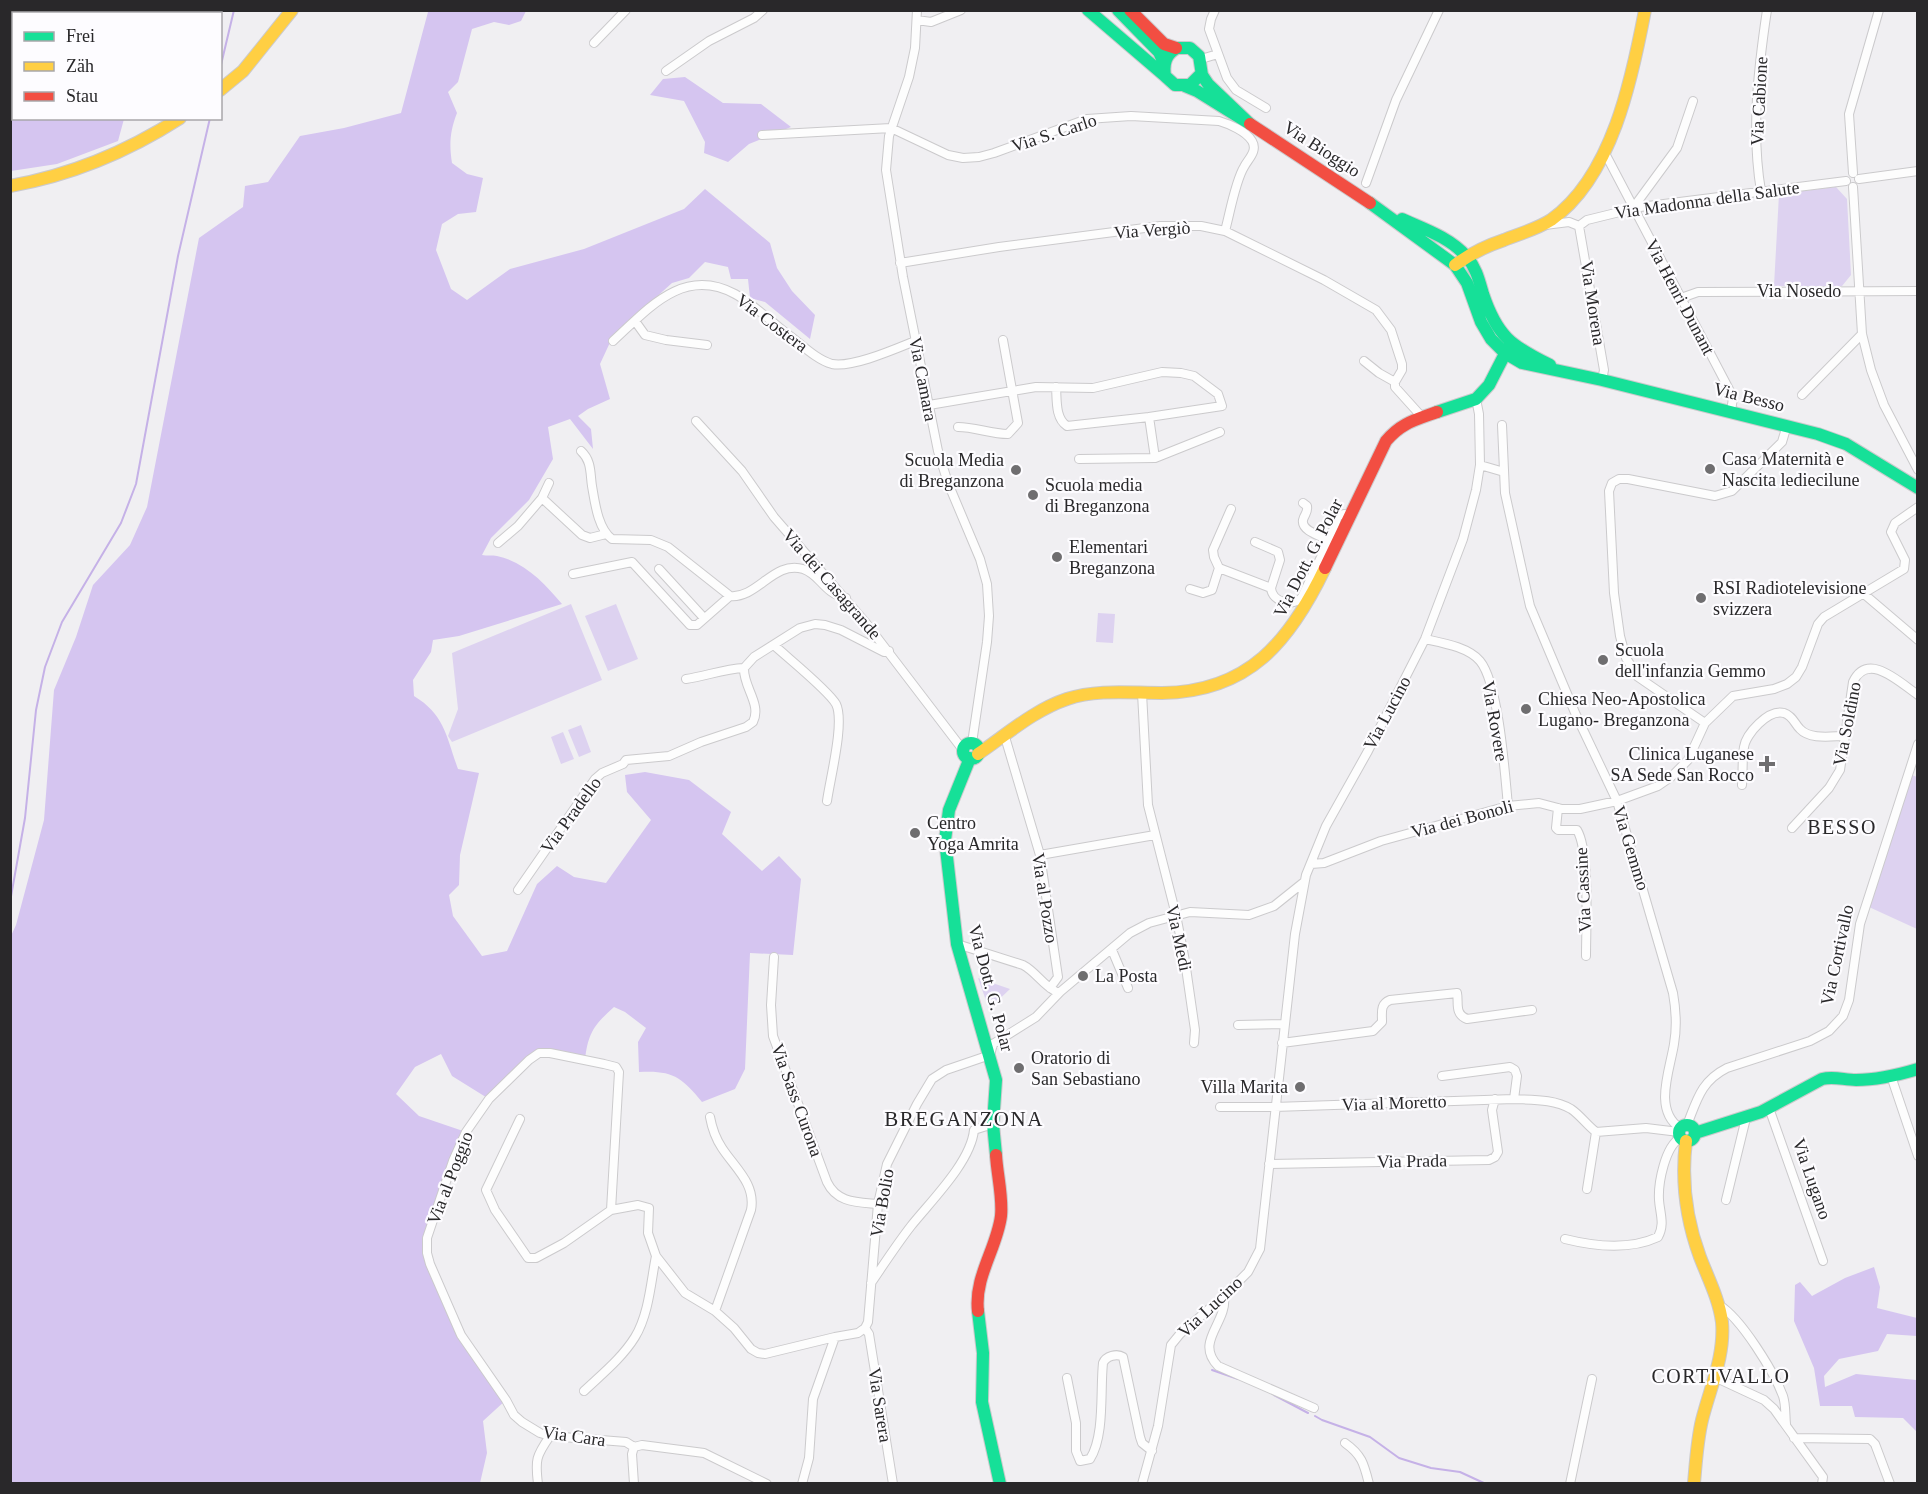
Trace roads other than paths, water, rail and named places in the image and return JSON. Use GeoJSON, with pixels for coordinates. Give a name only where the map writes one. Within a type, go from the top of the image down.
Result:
{"type":"FeatureCollection","features":[{"type":"Feature","properties":{"kind":"main road"},"geometry":{"type":"LineString","coordinates":[[222,88],[243,71],[292,10]]}},
{"type":"Feature","properties":{"kind":"main road","name":"Via Bioggio"},"geometry":{"type":"LineString","coordinates":[[1088,10],[1171,83],[1197,91],[1250,124],[1374,205],[1455,266]]}},
{"type":"Feature","properties":{"kind":"main road"},"geometry":{"type":"LineString","coordinates":[[1118,10],[1159,52],[1165,76]]}},
{"type":"Feature","properties":{"kind":"main road"},"geometry":{"type":"LineString","coordinates":[[1130,10],[1164,44],[1176,48]]}},
{"type":"Feature","properties":{"kind":"main road"},"geometry":{"type":"LineString","coordinates":[[1455,266],[1466,256],[1556,217],[1575,200],[1602,154],[1628,88],[1645,10]]}},
{"type":"Feature","properties":{"kind":"main road"},"geometry":{"type":"LineString","coordinates":[[1163,61],[1166,55],[1176,48],[1194,50],[1201,59],[1201,74],[1194,82],[1185,86]]}},
{"type":"Feature","properties":{"kind":"main road","name":"Via Bioggio"},"geometry":{"type":"LineString","coordinates":[[1201,74],[1207,84],[1250,124]]}},
{"type":"Feature","properties":{"kind":"main road"},"geometry":{"type":"LineString","coordinates":[[10,186],[47,179],[99,163],[147,141],[177,120]]}},
{"type":"Feature","properties":{"kind":"main road","name":"Via Bioggio"},"geometry":{"type":"LineString","coordinates":[[1374,205],[1443,239],[1466,256]]}},
{"type":"Feature","properties":{"kind":"main road","name":"Via Besso"},"geometry":{"type":"LineString","coordinates":[[1466,256],[1476,272],[1492,318],[1507,348]]}},
{"type":"Feature","properties":{"kind":"main road","name":"Via Besso"},"geometry":{"type":"LineString","coordinates":[[1455,266],[1467,283],[1485,329],[1533,366],[1561,370],[1787,425],[1846,444],[1917,488]]}},
{"type":"Feature","properties":{"kind":"main road"},"geometry":{"type":"LineString","coordinates":[[1476,399],[1489,385],[1507,348]]}},
{"type":"Feature","properties":{"kind":"main road","name":"Via Dott. G. Polar"},"geometry":{"type":"LineString","coordinates":[[1000,1484],[982,1402],[983,1353],[977,1317],[980,1284],[1001,1219],[993,1124],[996,1080],[957,944],[948,870],[946,829],[952,801],[971,751],[1005,737],[1032,718],[1067,699],[1094,695],[1177,693],[1203,688],[1253,665],[1275,648],[1291,631],[1309,602],[1386,441],[1396,429],[1422,417],[1476,399]]}},
{"type":"Feature","properties":{"kind":"main road"},"geometry":{"type":"LineString","coordinates":[[1684,1133],[1746,1118],[1822,1079],[1833,1077],[1865,1080],[1917,1069]]}},
{"type":"Feature","properties":{"kind":"main road","name":"Via Cortivallo"},"geometry":{"type":"LineString","coordinates":[[1684,1133],[1684,1192],[1687,1217],[1719,1305],[1722,1336],[1715,1379],[1699,1438],[1695,1483]]}},
{"type":"Feature","properties":{"kind":"street"},"geometry":{"type":"LineString","coordinates":[[594,43],[626,10]]}},
{"type":"Feature","properties":{"kind":"street"},"geometry":{"type":"LineString","coordinates":[[666,71],[709,41],[754,18],[762,10]]}},
{"type":"Feature","properties":{"kind":"street"},"geometry":{"type":"LineString","coordinates":[[917,15],[931,22],[961,10]]}},
{"type":"Feature","properties":{"kind":"street","name":"Via Bioggio"},"geometry":{"type":"LineString","coordinates":[[1215,10],[1209,29],[1227,78],[1236,90],[1266,108]]}},
{"type":"Feature","properties":{"kind":"street"},"geometry":{"type":"LineString","coordinates":[[1366,183],[1396,100],[1439,10]]}},
{"type":"Feature","properties":{"kind":"street","name":"Via Cabione"},"geometry":{"type":"LineString","coordinates":[[1761,191],[1756,161],[1757,108],[1761,47],[1767,10]]}},
{"type":"Feature","properties":{"kind":"street"},"geometry":{"type":"LineString","coordinates":[[1853,187],[1857,185],[1849,114],[1879,10]]}},
{"type":"Feature","properties":{"kind":"street","name":"Via Camara"},"geometry":{"type":"LineString","coordinates":[[917,15],[915,48],[909,77],[891,128],[886,170],[900,263],[938,451],[987,584],[989,616],[987,642],[971,751]]}},
{"type":"Feature","properties":{"kind":"street"},"geometry":{"type":"LineString","coordinates":[[1201,59],[1218,54]]}},
{"type":"Feature","properties":{"kind":"street"},"geometry":{"type":"LineString","coordinates":[[1634,208],[1677,148],[1693,101]]}},
{"type":"Feature","properties":{"kind":"street","name":"Via S. Carlo"},"geometry":{"type":"LineString","coordinates":[[762,135],[891,128],[937,151],[963,158],[994,153],[1087,119],[1131,116],[1219,121],[1228,124],[1252,141],[1254,149],[1243,168],[1225,231]]}},
{"type":"Feature","properties":{"kind":"street","name":"Via Henri Dunant"},"geometry":{"type":"LineString","coordinates":[[1602,154],[1607,157],[1731,393],[1733,398],[1731,411]]}},
{"type":"Feature","properties":{"kind":"street"},"geometry":{"type":"LineString","coordinates":[[1853,187],[1847,185],[1846,176],[1917,171]]}},
{"type":"Feature","properties":{"kind":"street","name":"Via Madonna della Salute"},"geometry":{"type":"LineString","coordinates":[[1536,227],[1569,222],[1579,226],[1587,220],[1634,208],[1845,181]]}},
{"type":"Feature","properties":{"kind":"street"},"geometry":{"type":"LineString","coordinates":[[1853,187],[1862,334],[1871,370],[1884,405],[1914,456],[1917,470]]}},
{"type":"Feature","properties":{"kind":"street","name":"Via Vergiò"},"geometry":{"type":"LineString","coordinates":[[900,263],[999,247],[1160,226],[1201,226],[1225,231],[1324,280],[1376,310],[1391,330],[1402,364],[1402,370],[1395,382]]}},
{"type":"Feature","properties":{"kind":"street","name":"Via Morena"},"geometry":{"type":"LineString","coordinates":[[1579,226],[1604,370],[1602,380]]}},
{"type":"Feature","properties":{"kind":"street","name":"Via Costera"},"geometry":{"type":"LineString","coordinates":[[613,341],[665,295],[694,284],[735,293],[812,352],[830,363],[846,364],[915,341]]}},
{"type":"Feature","properties":{"kind":"street","name":"Via Nosedo"},"geometry":{"type":"LineString","coordinates":[[1681,298],[1698,292],[1917,291]]}},
{"type":"Feature","properties":{"kind":"street"},"geometry":{"type":"LineString","coordinates":[[635,321],[645,335],[707,345]]}},
{"type":"Feature","properties":{"kind":"street"},"geometry":{"type":"LineString","coordinates":[[1802,395],[1862,334]]}},
{"type":"Feature","properties":{"kind":"street"},"geometry":{"type":"LineString","coordinates":[[958,427],[1008,434],[1018,423],[1004,340]]}},
{"type":"Feature","properties":{"kind":"street"},"geometry":{"type":"LineString","coordinates":[[1364,361],[1395,382],[1399,393],[1422,417]]}},
{"type":"Feature","properties":{"kind":"street"},"geometry":{"type":"LineString","coordinates":[[928,405],[1036,387],[1056,387],[1094,388],[1162,372],[1181,372],[1194,376],[1207,384],[1218,394],[1222,406],[1067,426],[1061,422],[1059,416],[1056,387]]}},
{"type":"Feature","properties":{"kind":"street","name":"Via Lucino"},"geometry":{"type":"LineString","coordinates":[[1142,1484],[1162,1404],[1171,1345],[1248,1272],[1260,1249],[1294,934],[1304,882],[1326,826],[1368,751],[1425,639],[1463,539],[1480,465],[1479,414],[1476,399]]}},
{"type":"Feature","properties":{"kind":"street"},"geometry":{"type":"LineString","coordinates":[[1149,417],[1155,458]]}},
{"type":"Feature","properties":{"kind":"street","name":"Via dei Casagrande"},"geometry":{"type":"LineString","coordinates":[[696,421],[742,471],[774,517],[846,598],[971,751]]}},
{"type":"Feature","properties":{"kind":"street","name":"Via Gemmo"},"geometry":{"type":"LineString","coordinates":[[1502,425],[1505,493],[1530,606],[1576,715],[1617,801],[1673,993],[1676,1011],[1675,1043],[1667,1077],[1666,1099],[1671,1120],[1684,1133]]}},
{"type":"Feature","properties":{"kind":"street"},"geometry":{"type":"LineString","coordinates":[[1787,425],[1782,442],[1732,491],[1715,496],[1628,479],[1619,479],[1612,483],[1609,491],[1614,593],[1620,636],[1626,658],[1638,677],[1705,723],[1733,696],[1774,689],[1787,684],[1796,677],[1802,667],[1818,624],[1824,617],[1904,569],[1905,560],[1891,532],[1895,523],[1917,507]]}},
{"type":"Feature","properties":{"kind":"street"},"geometry":{"type":"LineString","coordinates":[[1079,459],[1155,458],[1220,432]]}},
{"type":"Feature","properties":{"kind":"street"},"geometry":{"type":"LineString","coordinates":[[581,451],[592,474],[591,484],[602,528],[612,538],[651,540],[668,547],[730,596],[736,597],[750,592],[770,577],[791,569],[803,569],[816,578],[828,591],[846,598]]}},
{"type":"Feature","properties":{"kind":"street"},"geometry":{"type":"LineString","coordinates":[[1480,465],[1504,472]]}},
{"type":"Feature","properties":{"kind":"street"},"geometry":{"type":"LineString","coordinates":[[498,543],[518,526],[542,498],[549,483]]}},
{"type":"Feature","properties":{"kind":"street"},"geometry":{"type":"LineString","coordinates":[[542,498],[582,535],[590,538],[606,534]]}},
{"type":"Feature","properties":{"kind":"street"},"geometry":{"type":"LineString","coordinates":[[1303,503],[1307,506],[1308,511],[1303,525],[1307,530],[1329,540]]}},
{"type":"Feature","properties":{"kind":"street"},"geometry":{"type":"LineString","coordinates":[[1190,589],[1203,593],[1212,590],[1219,568],[1213,550],[1231,509]]}},
{"type":"Feature","properties":{"kind":"street"},"geometry":{"type":"LineString","coordinates":[[1255,542],[1278,552],[1280,560],[1271,594],[1275,598],[1292,604],[1298,603],[1329,540],[1338,516],[1344,514],[1349,516]]}},
{"type":"Feature","properties":{"kind":"street"},"geometry":{"type":"LineString","coordinates":[[573,574],[632,562],[690,625],[697,625],[730,596]]}},
{"type":"Feature","properties":{"kind":"street"},"geometry":{"type":"LineString","coordinates":[[1219,568],[1271,588]]}},
{"type":"Feature","properties":{"kind":"street"},"geometry":{"type":"LineString","coordinates":[[659,569],[704,618]]}},
{"type":"Feature","properties":{"kind":"street"},"geometry":{"type":"LineString","coordinates":[[1864,594],[1917,640]]}},
{"type":"Feature","properties":{"kind":"street"},"geometry":{"type":"LineString","coordinates":[[686,679],[744,668],[754,657],[775,646],[800,628],[815,624],[825,624],[884,651],[889,651]]}},
{"type":"Feature","properties":{"kind":"street","name":"Via Rovere"},"geometry":{"type":"LineString","coordinates":[[1425,639],[1471,653],[1480,660],[1490,679],[1508,806]]}},
{"type":"Feature","properties":{"kind":"street"},"geometry":{"type":"LineString","coordinates":[[775,646],[836,704],[839,726],[827,801]]}},
{"type":"Feature","properties":{"kind":"street","name":"Via Pradello"},"geometry":{"type":"LineString","coordinates":[[518,890],[598,776],[623,764],[626,759],[669,756],[701,742],[746,727],[753,722],[756,711],[745,679],[744,668]]}},
{"type":"Feature","properties":{"kind":"street","name":"Via Soldino"},"geometry":{"type":"LineString","coordinates":[[1792,828],[1829,788],[1840,770],[1853,682],[1857,673],[1876,668],[1917,694]]}},
{"type":"Feature","properties":{"kind":"street","name":"Via Medi"},"geometry":{"type":"LineString","coordinates":[[1142,693],[1148,805],[1176,915],[1191,999],[1195,1030],[1194,1043]]}},
{"type":"Feature","properties":{"kind":"street"},"geometry":{"type":"LineString","coordinates":[[1742,785],[1744,746],[1747,737],[1771,716],[1778,713],[1785,714],[1792,718],[1805,733],[1820,737],[1845,735]]}},
{"type":"Feature","properties":{"kind":"street","name":"Via dei Bonoli"},"geometry":{"type":"LineString","coordinates":[[1311,864],[1324,863],[1381,841],[1508,806],[1539,803],[1558,808],[1580,809],[1617,801],[1658,786],[1671,777],[1688,760],[1705,723]]}},
{"type":"Feature","properties":{"kind":"street","name":"Via al Pozzo"},"geometry":{"type":"LineString","coordinates":[[1005,737],[1040,855],[1058,977],[1050,988]]}},
{"type":"Feature","properties":{"kind":"street","name":"Via Cortivallo"},"geometry":{"type":"LineString","coordinates":[[1684,1133],[1695,1099],[1708,1081],[1717,1074],[1727,1068],[1810,1041],[1829,1031],[1843,1016],[1849,1000],[1860,924],[1917,744]]}},
{"type":"Feature","properties":{"kind":"street","name":"Via Cassine"},"geometry":{"type":"LineString","coordinates":[[1558,808],[1556,828],[1558,830],[1577,830],[1581,842],[1586,874],[1586,956]]}},
{"type":"Feature","properties":{"kind":"street"},"geometry":{"type":"LineString","coordinates":[[1040,855],[1155,835]]}},
{"type":"Feature","properties":{"kind":"street"},"geometry":{"type":"LineString","coordinates":[[990,1055],[993,1044],[1036,1017],[1060,992],[1130,933],[1149,923],[1190,912],[1249,915],[1274,906],[1304,882]]}},
{"type":"Feature","properties":{"kind":"street"},"geometry":{"type":"LineString","coordinates":[[957,944],[1023,965],[1032,970],[1050,988],[1060,992]]}},
{"type":"Feature","properties":{"kind":"street"},"geometry":{"type":"LineString","coordinates":[[1112,950],[1128,988]]}},
{"type":"Feature","properties":{"kind":"street","name":"Via Sass Curona"},"geometry":{"type":"LineString","coordinates":[[774,957],[771,1005],[773,1036],[827,1182],[834,1193],[843,1199],[878,1204]]}},
{"type":"Feature","properties":{"kind":"street"},"geometry":{"type":"LineString","coordinates":[[1282,1043],[1373,1031],[1382,1022],[1381,1008],[1384,1002],[1390,1000],[1457,993],[1459,1013],[1461,1017],[1467,1019],[1532,1010]]}},
{"type":"Feature","properties":{"kind":"street"},"geometry":{"type":"LineString","coordinates":[[1238,1025],[1284,1024]]}},
{"type":"Feature","properties":{"kind":"street","name":"Via al Poggio"},"geometry":{"type":"LineString","coordinates":[[430,1264],[427,1238],[453,1161],[466,1132],[489,1099],[539,1053],[550,1053],[604,1064],[616,1067],[619,1071],[611,1210]]}},
{"type":"Feature","properties":{"kind":"street","name":"Via Bolio"},"geometry":{"type":"LineString","coordinates":[[865,1328],[868,1322],[878,1204],[887,1164],[926,1086],[938,1074],[990,1055]]}},
{"type":"Feature","properties":{"kind":"street","name":"Via al Moretto"},"geometry":{"type":"LineString","coordinates":[[1442,1077],[1510,1067],[1515,1070],[1517,1076],[1514,1099]]}},
{"type":"Feature","properties":{"kind":"street"},"geometry":{"type":"LineString","coordinates":[[1891,1076],[1914,1139],[1917,1156]]}},
{"type":"Feature","properties":{"kind":"street","name":"Via al Moretto"},"geometry":{"type":"LineString","coordinates":[[1220,1107],[1495,1099],[1541,1100],[1571,1110],[1596,1132]]}},
{"type":"Feature","properties":{"kind":"street","name":"Via Prada"},"geometry":{"type":"LineString","coordinates":[[1269,1164],[1490,1160],[1498,1152],[1492,1110],[1495,1099]]}},
{"type":"Feature","properties":{"kind":"street","name":"Via Lugano"},"geometry":{"type":"LineString","coordinates":[[1768,1108],[1823,1261]]}},
{"type":"Feature","properties":{"kind":"street"},"geometry":{"type":"LineString","coordinates":[[710,1117],[717,1141],[746,1181],[752,1198],[751,1210],[715,1311]]}},
{"type":"Feature","properties":{"kind":"street"},"geometry":{"type":"LineString","coordinates":[[1726,1200],[1746,1118]]}},
{"type":"Feature","properties":{"kind":"street"},"geometry":{"type":"LineString","coordinates":[[520,1119],[486,1190],[495,1210],[527,1256],[536,1258],[549,1251],[584,1231],[611,1210],[638,1204],[649,1208],[648,1233],[656,1256],[686,1293],[715,1311],[734,1328],[751,1349],[758,1353],[765,1354],[858,1333],[865,1328]]}},
{"type":"Feature","properties":{"kind":"street"},"geometry":{"type":"LineString","coordinates":[[871,1283],[912,1225],[944,1186],[973,1141],[974,1130],[993,1124]]}},
{"type":"Feature","properties":{"kind":"street"},"geometry":{"type":"LineString","coordinates":[[1587,1189],[1596,1132],[1646,1128],[1684,1133]]}},
{"type":"Feature","properties":{"kind":"street"},"geometry":{"type":"LineString","coordinates":[[1565,1239],[1590,1246],[1603,1246],[1634,1243],[1658,1237],[1662,1229],[1660,1179],[1672,1145],[1684,1133]]}},
{"type":"Feature","properties":{"kind":"street"},"geometry":{"type":"LineString","coordinates":[[584,1391],[614,1363],[637,1334],[656,1256]]}},
{"type":"Feature","properties":{"kind":"street","name":"Via Cara"},"geometry":{"type":"LineString","coordinates":[[430,1264],[461,1335],[514,1415],[527,1426],[550,1436],[626,1442],[634,1447],[642,1445],[704,1453],[767,1484]]}},
{"type":"Feature","properties":{"kind":"street"},"geometry":{"type":"LineString","coordinates":[[1224,1296],[1226,1306],[1210,1341],[1208,1351],[1211,1359],[1218,1366],[1314,1408]]}},
{"type":"Feature","properties":{"kind":"street"},"geometry":{"type":"LineString","coordinates":[[1719,1305],[1727,1310],[1745,1333],[1770,1372],[1784,1398],[1786,1425]]}},
{"type":"Feature","properties":{"kind":"street","name":"Via Sarera"},"geometry":{"type":"LineString","coordinates":[[865,1328],[869,1334],[893,1484]]}},
{"type":"Feature","properties":{"kind":"street"},"geometry":{"type":"LineString","coordinates":[[802,1484],[809,1458],[813,1399],[835,1337]]}},
{"type":"Feature","properties":{"kind":"street"},"geometry":{"type":"LineString","coordinates":[[1066,1378],[1076,1423],[1076,1451],[1080,1461],[1090,1459],[1094,1453],[1101,1418],[1103,1363],[1107,1357],[1119,1355],[1123,1358],[1142,1443],[1152,1451]]}},
{"type":"Feature","properties":{"kind":"street"},"geometry":{"type":"LineString","coordinates":[[1570,1484],[1592,1379]]}},
{"type":"Feature","properties":{"kind":"street"},"geometry":{"type":"LineString","coordinates":[[1715,1379],[1764,1400],[1774,1409],[1823,1478],[1822,1484]]}},
{"type":"Feature","properties":{"kind":"street"},"geometry":{"type":"LineString","coordinates":[[538,1484],[535,1465],[537,1455],[550,1436]]}},
{"type":"Feature","properties":{"kind":"street"},"geometry":{"type":"LineString","coordinates":[[1794,1438],[1870,1439],[1875,1444],[1890,1484]]}},
{"type":"Feature","properties":{"kind":"street"},"geometry":{"type":"LineString","coordinates":[[1345,1443],[1357,1452],[1364,1464],[1369,1484]]}},
{"type":"Feature","properties":{"kind":"street"},"geometry":{"type":"LineString","coordinates":[[634,1447],[632,1454],[634,1484]]}},
{"type":"Feature","properties":{"kind":"waterway"},"geometry":{"type":"LineString","coordinates":[[222,61],[234,10]]}},
{"type":"Feature","properties":{"kind":"waterway"},"geometry":{"type":"LineString","coordinates":[[10,902],[25,818],[36,710],[45,667],[62,622],[121,523],[136,484],[178,256],[210,120]]}},
{"type":"Feature","properties":{"kind":"waterway"},"geometry":{"type":"LineString","coordinates":[[1212,1370],[1238,1379]]}},
{"type":"Feature","properties":{"kind":"waterway"},"geometry":{"type":"LineString","coordinates":[[1274,1395],[1308,1413]]}},
{"type":"Feature","properties":{"kind":"waterway"},"geometry":{"type":"LineString","coordinates":[[1315,1416],[1370,1437],[1399,1458],[1431,1468],[1460,1472],[1486,1484]]}},
{"type":"Feature","properties":{"kind":"place","name":"Casa Maternità e Nascita lediecilune"},"geometry":{"type":"Point","coordinates":[1710,469]}},
{"type":"Feature","properties":{"kind":"place","name":"Scuola Media di Breganzona"},"geometry":{"type":"Point","coordinates":[1016,470]}},
{"type":"Feature","properties":{"kind":"place","name":"Scuola media di Breganzona"},"geometry":{"type":"Point","coordinates":[1033,495]}},
{"type":"Feature","properties":{"kind":"place","name":"Elementari Breganzona"},"geometry":{"type":"Point","coordinates":[1057,557]}},
{"type":"Feature","properties":{"kind":"place","name":"RSI Radiotelevisione svizzera"},"geometry":{"type":"Point","coordinates":[1701,598]}},
{"type":"Feature","properties":{"kind":"place","name":"Scuola dell'infanzia Gemmo"},"geometry":{"type":"Point","coordinates":[1603,660]}},
{"type":"Feature","properties":{"kind":"place","name":"Chiesa Neo-Apostolica Lugano- Breganzona"},"geometry":{"type":"Point","coordinates":[1526,709]}},
{"type":"Feature","properties":{"kind":"place","name":"Clinica Luganese SA Sede San Rocco"},"geometry":{"type":"Point","coordinates":[1767,764]}},
{"type":"Feature","properties":{"kind":"place","name":"Centro Yoga Amrita"},"geometry":{"type":"Point","coordinates":[915,833]}},
{"type":"Feature","properties":{"kind":"place","name":"La Posta"},"geometry":{"type":"Point","coordinates":[1083,976]}},
{"type":"Feature","properties":{"kind":"place","name":"Oratorio di San Sebastiano"},"geometry":{"type":"Point","coordinates":[1019,1068]}},
{"type":"Feature","properties":{"kind":"place","name":"Villa Marita"},"geometry":{"type":"Point","coordinates":[1300,1087]}},
{"type":"Feature","properties":{"kind":"district","name":"BESSO"},"geometry":{"type":"Point","coordinates":[1842,827]}},
{"type":"Feature","properties":{"kind":"district","name":"BREGANZONA"},"geometry":{"type":"Point","coordinates":[964,1119]}},
{"type":"Feature","properties":{"kind":"district","name":"CORTIVALLO"},"geometry":{"type":"Point","coordinates":[1721,1376]}}]}
